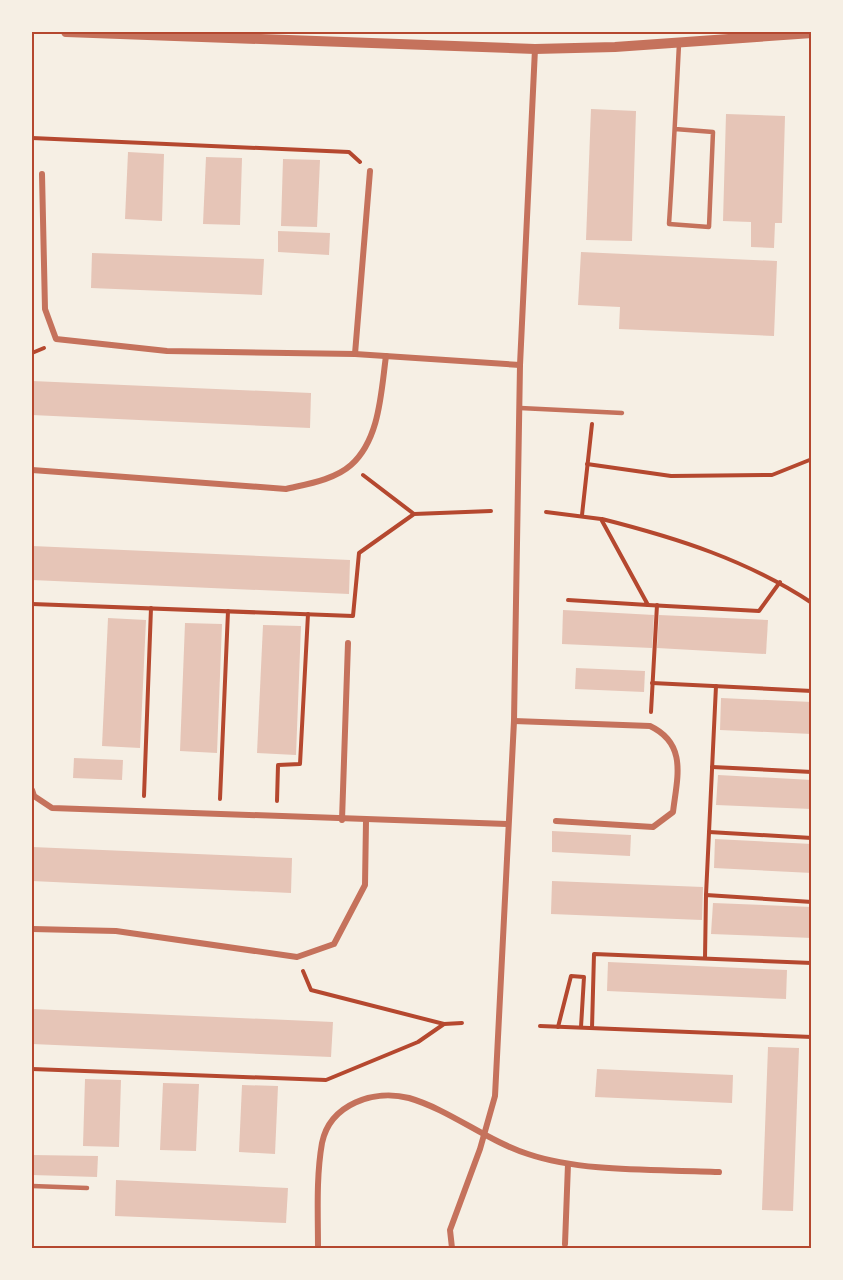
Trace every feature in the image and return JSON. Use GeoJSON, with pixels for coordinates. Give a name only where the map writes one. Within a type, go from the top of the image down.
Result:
{"type":"FeatureCollection","features":[{"type":"Feature","properties":{"kind":"street"},"geometry":{"type":"LineString","coordinates":[[66,32],[336,37],[535,49],[615,47],[804,33]]}},
{"type":"Feature","properties":{"kind":"street"},"geometry":{"type":"LineString","coordinates":[[452,1248],[450,1230],[484,1136],[495,1096],[514,721],[520,365],[535,49]]}},
{"type":"Feature","properties":{"kind":"street"},"geometry":{"type":"LineString","coordinates":[[355,354],[370,171]]}},
{"type":"Feature","properties":{"kind":"street"},"geometry":{"type":"LineString","coordinates":[[42,174],[45,309],[56,339],[167,351],[355,354],[520,365]]}},
{"type":"Feature","properties":{"kind":"street"},"geometry":{"type":"LineString","coordinates":[[32,470],[286,489],[319,481],[350,465],[367,442],[378,414],[386,356]]}},
{"type":"Feature","properties":{"kind":"street"},"geometry":{"type":"LineString","coordinates":[[342,820],[348,643]]}},
{"type":"Feature","properties":{"kind":"street"},"geometry":{"type":"LineString","coordinates":[[514,721],[650,726],[664,733],[679,763],[673,812],[653,827],[556,821]]}},
{"type":"Feature","properties":{"kind":"street"},"geometry":{"type":"LineString","coordinates":[[32,790],[34,796],[52,808],[366,821],[507,824]]}},
{"type":"Feature","properties":{"kind":"street"},"geometry":{"type":"LineString","coordinates":[[32,929],[116,931],[297,957],[334,944],[365,885],[366,821]]}},
{"type":"Feature","properties":{"kind":"street"},"geometry":{"type":"LineString","coordinates":[[318,1248],[322,1142],[337,1115],[363,1098],[386,1095],[410,1099],[484,1136],[529,1155],[568,1164],[719,1172]]}},
{"type":"Feature","properties":{"kind":"street"},"geometry":{"type":"LineString","coordinates":[[565,1244],[568,1164]]}},
{"type":"Feature","properties":{"kind":"lane"},"geometry":{"type":"LineString","coordinates":[[675,129],[713,132],[709,227],[669,224],[680,41]]}},
{"type":"Feature","properties":{"kind":"lane"},"geometry":{"type":"LineString","coordinates":[[520,408],[622,413]]}},
{"type":"Feature","properties":{"kind":"lane"},"geometry":{"type":"LineString","coordinates":[[32,1186],[87,1188]]}},
{"type":"Feature","properties":{"kind":"path"},"geometry":{"type":"LineString","coordinates":[[32,138],[350,152],[370,171]]}},
{"type":"Feature","properties":{"kind":"path"},"geometry":{"type":"LineString","coordinates":[[582,515],[593,412]]}},
{"type":"Feature","properties":{"kind":"path"},"geometry":{"type":"LineString","coordinates":[[587,464],[671,476],[772,475],[812,459]]}},
{"type":"Feature","properties":{"kind":"path"},"geometry":{"type":"LineString","coordinates":[[350,465],[414,514]]}},
{"type":"Feature","properties":{"kind":"path"},"geometry":{"type":"LineString","coordinates":[[32,604],[352,616],[359,553],[414,514],[491,511]]}},
{"type":"Feature","properties":{"kind":"path"},"geometry":{"type":"LineString","coordinates":[[546,512],[582,515],[672,537],[728,557],[780,582],[812,603]]}},
{"type":"Feature","properties":{"kind":"path"},"geometry":{"type":"LineString","coordinates":[[601,519],[648,604]]}},
{"type":"Feature","properties":{"kind":"path"},"geometry":{"type":"LineString","coordinates":[[568,600],[759,611],[780,582]]}},
{"type":"Feature","properties":{"kind":"path"},"geometry":{"type":"LineString","coordinates":[[650,726],[657,605]]}},
{"type":"Feature","properties":{"kind":"path"},"geometry":{"type":"LineString","coordinates":[[143,812],[151,608]]}},
{"type":"Feature","properties":{"kind":"path"},"geometry":{"type":"LineString","coordinates":[[219,815],[228,611]]}},
{"type":"Feature","properties":{"kind":"path"},"geometry":{"type":"LineString","coordinates":[[277,817],[278,765],[300,764],[308,614]]}},
{"type":"Feature","properties":{"kind":"path"},"geometry":{"type":"LineString","coordinates":[[652,683],[812,691]]}},
{"type":"Feature","properties":{"kind":"path"},"geometry":{"type":"LineString","coordinates":[[705,958],[716,686]]}},
{"type":"Feature","properties":{"kind":"path"},"geometry":{"type":"LineString","coordinates":[[712,767],[812,772]]}},
{"type":"Feature","properties":{"kind":"path"},"geometry":{"type":"LineString","coordinates":[[709,832],[812,838]]}},
{"type":"Feature","properties":{"kind":"path"},"geometry":{"type":"LineString","coordinates":[[706,895],[812,902]]}},
{"type":"Feature","properties":{"kind":"path"},"geometry":{"type":"LineString","coordinates":[[592,1028],[594,954],[812,963]]}},
{"type":"Feature","properties":{"kind":"path"},"geometry":{"type":"LineString","coordinates":[[297,957],[310,990],[444,1024],[462,1023]]}},
{"type":"Feature","properties":{"kind":"path"},"geometry":{"type":"LineString","coordinates":[[558,1027],[572,976],[584,977],[581,1028]]}},
{"type":"Feature","properties":{"kind":"path"},"geometry":{"type":"LineString","coordinates":[[32,1068],[326,1080],[418,1042],[444,1024]]}},
{"type":"Feature","properties":{"kind":"path"},"geometry":{"type":"LineString","coordinates":[[540,1026],[812,1037]]}},
{"type":"Feature","properties":{"kind":"building"},"geometry":{"type":"Polygon","coordinates":[[[591,109],[636,111],[632,241],[586,240],[591,109]]]}},
{"type":"Feature","properties":{"kind":"building"},"geometry":{"type":"Polygon","coordinates":[[[726,114],[785,116],[782,223],[775,223],[774,248],[751,247],[751,222],[723,221],[726,114]]]}},
{"type":"Feature","properties":{"kind":"building"},"geometry":{"type":"Polygon","coordinates":[[[128,152],[164,154],[162,221],[125,219],[128,152]]]}},
{"type":"Feature","properties":{"kind":"building"},"geometry":{"type":"Polygon","coordinates":[[[206,157],[242,158],[240,225],[203,224],[206,157]]]}},
{"type":"Feature","properties":{"kind":"building"},"geometry":{"type":"Polygon","coordinates":[[[283,159],[320,160],[317,227],[281,226],[283,159]]]}},
{"type":"Feature","properties":{"kind":"building"},"geometry":{"type":"Polygon","coordinates":[[[278,231],[330,233],[329,255],[278,252],[278,231]]]}},
{"type":"Feature","properties":{"kind":"building"},"geometry":{"type":"Polygon","coordinates":[[[581,252],[777,261],[774,336],[619,329],[620,307],[578,305],[581,252]]]}},
{"type":"Feature","properties":{"kind":"building"},"geometry":{"type":"Polygon","coordinates":[[[92,253],[264,259],[262,295],[91,288],[92,253]]]}},
{"type":"Feature","properties":{"kind":"building"},"geometry":{"type":"Polygon","coordinates":[[[32,381],[311,393],[310,428],[32,415],[32,381]]]}},
{"type":"Feature","properties":{"kind":"building"},"geometry":{"type":"Polygon","coordinates":[[[32,546],[350,560],[349,594],[32,580],[32,546]]]}},
{"type":"Feature","properties":{"kind":"building"},"geometry":{"type":"Polygon","coordinates":[[[563,610],[654,615],[652,648],[562,644],[563,610]]]}},
{"type":"Feature","properties":{"kind":"building"},"geometry":{"type":"Polygon","coordinates":[[[659,615],[768,620],[766,654],[657,648],[659,615]]]}},
{"type":"Feature","properties":{"kind":"building"},"geometry":{"type":"Polygon","coordinates":[[[108,618],[146,620],[140,748],[102,746],[108,618]]]}},
{"type":"Feature","properties":{"kind":"building"},"geometry":{"type":"Polygon","coordinates":[[[185,623],[222,624],[217,753],[180,751],[185,623]]]}},
{"type":"Feature","properties":{"kind":"building"},"geometry":{"type":"Polygon","coordinates":[[[263,625],[301,626],[296,755],[257,753],[263,625]]]}},
{"type":"Feature","properties":{"kind":"building"},"geometry":{"type":"Polygon","coordinates":[[[576,668],[645,671],[644,692],[575,689],[576,668]]]}},
{"type":"Feature","properties":{"kind":"building"},"geometry":{"type":"Polygon","coordinates":[[[721,698],[812,702],[812,734],[720,730],[721,698]]]}},
{"type":"Feature","properties":{"kind":"building"},"geometry":{"type":"Polygon","coordinates":[[[74,758],[123,760],[122,780],[73,778],[74,758]]]}},
{"type":"Feature","properties":{"kind":"building"},"geometry":{"type":"Polygon","coordinates":[[[718,775],[812,780],[812,809],[716,805],[718,775]]]}},
{"type":"Feature","properties":{"kind":"building"},"geometry":{"type":"Polygon","coordinates":[[[552,831],[631,835],[630,856],[552,852],[552,831]]]}},
{"type":"Feature","properties":{"kind":"building"},"geometry":{"type":"Polygon","coordinates":[[[715,839],[812,844],[812,873],[714,868],[715,839]]]}},
{"type":"Feature","properties":{"kind":"building"},"geometry":{"type":"Polygon","coordinates":[[[32,847],[292,858],[291,893],[32,881],[32,847]]]}},
{"type":"Feature","properties":{"kind":"building"},"geometry":{"type":"Polygon","coordinates":[[[552,881],[703,887],[702,920],[551,914],[552,881]]]}},
{"type":"Feature","properties":{"kind":"building"},"geometry":{"type":"Polygon","coordinates":[[[713,903],[812,907],[812,938],[711,934],[713,903]]]}},
{"type":"Feature","properties":{"kind":"building"},"geometry":{"type":"Polygon","coordinates":[[[608,962],[787,970],[786,999],[607,991],[608,962]]]}},
{"type":"Feature","properties":{"kind":"building"},"geometry":{"type":"Polygon","coordinates":[[[32,1009],[333,1022],[331,1057],[32,1044],[32,1009]]]}},
{"type":"Feature","properties":{"kind":"building"},"geometry":{"type":"Polygon","coordinates":[[[768,1047],[799,1048],[793,1211],[762,1210],[768,1047]]]}},
{"type":"Feature","properties":{"kind":"building"},"geometry":{"type":"Polygon","coordinates":[[[597,1069],[733,1075],[732,1103],[595,1097],[597,1069]]]}},
{"type":"Feature","properties":{"kind":"building"},"geometry":{"type":"Polygon","coordinates":[[[85,1079],[121,1080],[119,1147],[83,1146],[85,1079]]]}},
{"type":"Feature","properties":{"kind":"building"},"geometry":{"type":"Polygon","coordinates":[[[163,1083],[199,1084],[196,1151],[160,1150],[163,1083]]]}},
{"type":"Feature","properties":{"kind":"building"},"geometry":{"type":"Polygon","coordinates":[[[242,1085],[278,1086],[275,1154],[239,1152],[242,1085]]]}},
{"type":"Feature","properties":{"kind":"building"},"geometry":{"type":"Polygon","coordinates":[[[32,1155],[98,1156],[97,1177],[32,1175],[32,1155]]]}},
{"type":"Feature","properties":{"kind":"building"},"geometry":{"type":"Polygon","coordinates":[[[116,1180],[288,1188],[286,1223],[115,1216],[116,1180]]]}}]}
